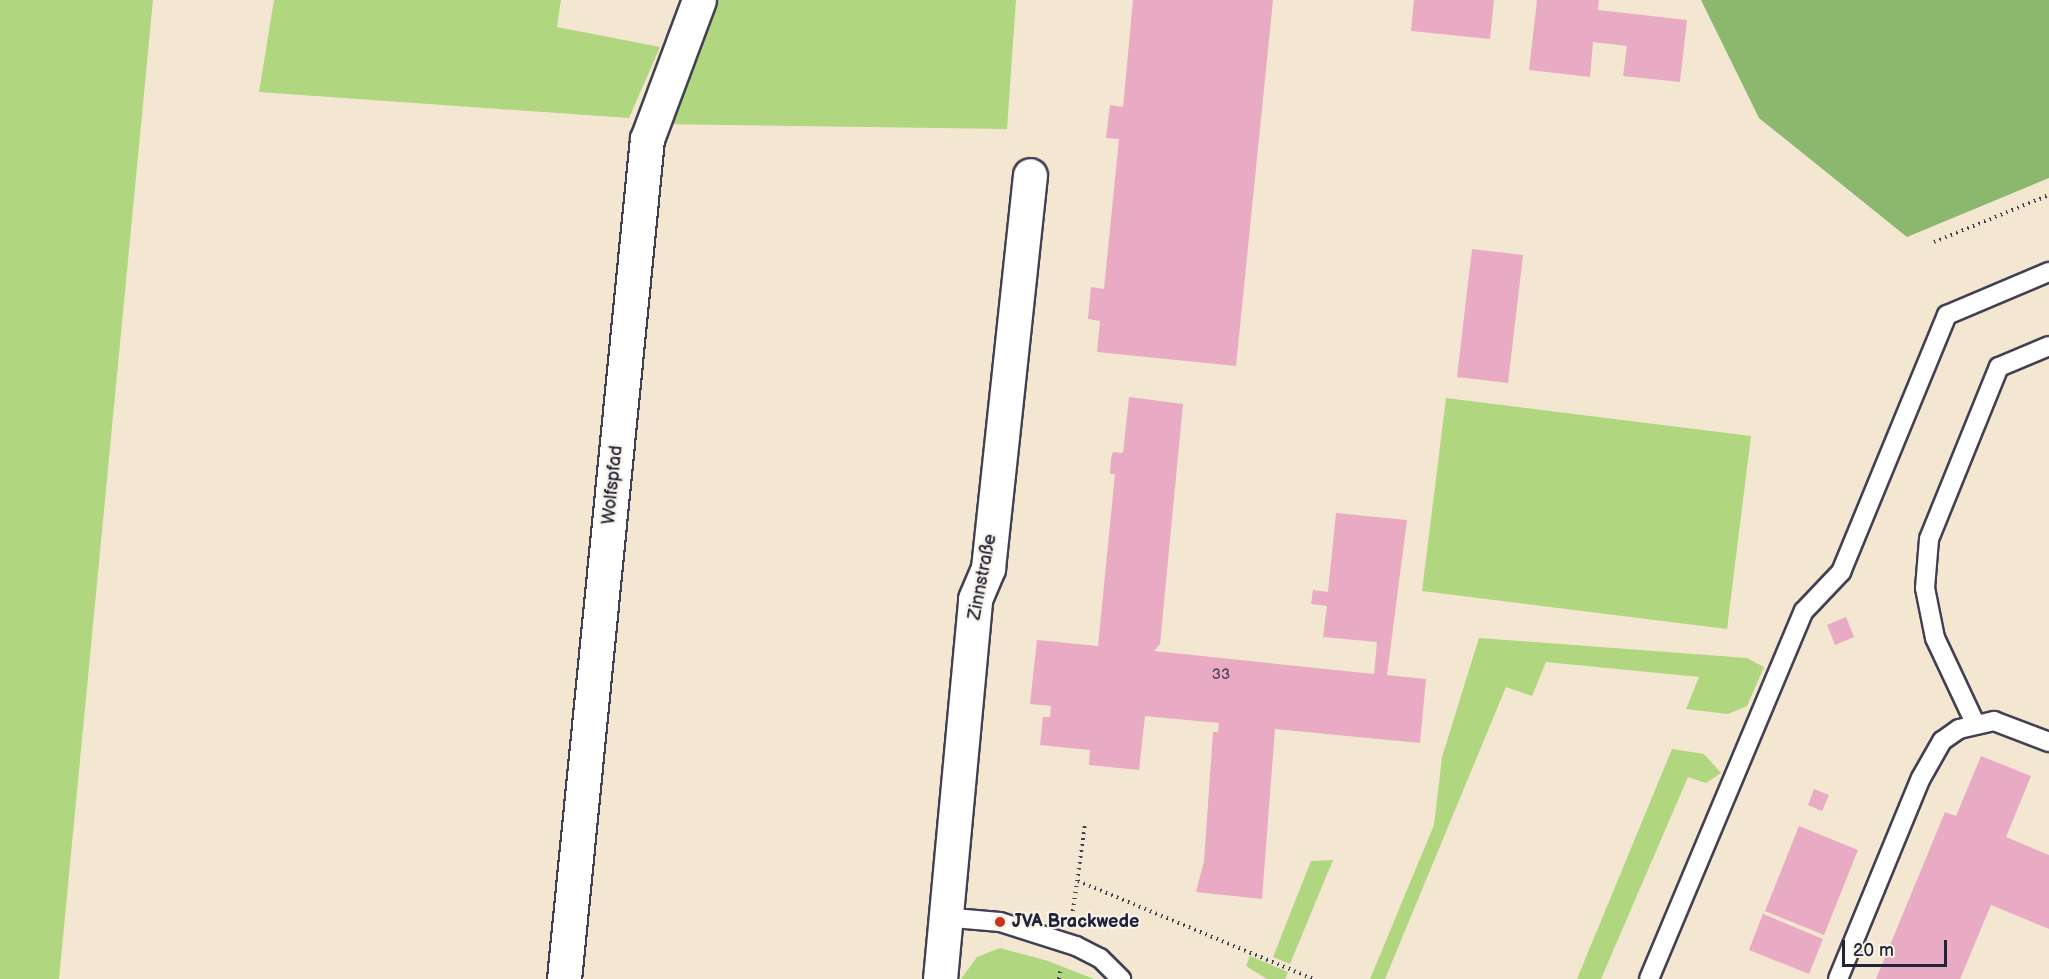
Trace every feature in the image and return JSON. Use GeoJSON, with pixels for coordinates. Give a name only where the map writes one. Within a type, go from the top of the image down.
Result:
{"type":"FeatureCollection","features":[{"type":"Feature","properties":{"kind":"street","name":"Wolfspfad"},"geometry":{"type":"LineString","coordinates":[[564,979],[647,139],[699,0]]}},
{"type":"Feature","properties":{"kind":"street","name":"Zinnstraße"},"geometry":{"type":"LineString","coordinates":[[940,979],[942,917],[975,599],[988,568],[1030,175]]}},
{"type":"Feature","properties":{"kind":"lane"},"geometry":{"type":"LineString","coordinates":[[1649,979],[1804,611],[1841,572],[1947,315],[2049,272]]}},
{"type":"Feature","properties":{"kind":"lane"},"geometry":{"type":"LineString","coordinates":[[1975,723],[1935,638],[1925,588],[1929,539],[1999,367],[2049,346]]}},
{"type":"Feature","properties":{"kind":"lane"},"geometry":{"type":"LineString","coordinates":[[1838,979],[1930,758],[1942,741],[1975,723],[1994,721],[2049,742]]}},
{"type":"Feature","properties":{"kind":"lane"},"geometry":{"type":"LineString","coordinates":[[942,917],[1000,922],[1067,943],[1100,958],[1121,979]]}},
{"type":"Feature","properties":{"kind":"path"},"geometry":{"type":"LineString","coordinates":[[1934,242],[2049,195]]}},
{"type":"Feature","properties":{"kind":"path"},"geometry":{"type":"LineString","coordinates":[[1059,979],[1078,881],[1085,825]]}},
{"type":"Feature","properties":{"kind":"path"},"geometry":{"type":"LineString","coordinates":[[1078,881],[1314,979]]}},
{"type":"Feature","properties":{"kind":"green space"},"geometry":{"type":"Polygon","coordinates":[[[0,0],[153,0],[59,979],[0,979],[0,0]]]}},
{"type":"Feature","properties":{"kind":"green space"},"geometry":{"type":"Polygon","coordinates":[[[274,0],[561,0],[557,27],[660,47],[629,118],[259,92],[274,0]]]}},
{"type":"Feature","properties":{"kind":"green space"},"geometry":{"type":"Polygon","coordinates":[[[709,0],[1016,0],[1007,129],[658,124],[709,0]]]}},
{"type":"Feature","properties":{"kind":"green space"},"geometry":{"type":"Polygon","coordinates":[[[1701,0],[2049,0],[2049,178],[1907,237],[1759,118],[1701,0]]]}},
{"type":"Feature","properties":{"kind":"green space"},"geometry":{"type":"Polygon","coordinates":[[[1446,398],[1751,436],[1727,629],[1422,591],[1446,398]]]}},
{"type":"Feature","properties":{"kind":"green space"},"geometry":{"type":"Polygon","coordinates":[[[1479,638],[1747,658],[1764,667],[1747,706],[1728,714],[1686,709],[1699,677],[1546,662],[1532,696],[1506,687],[1385,979],[1370,979],[1434,825],[1442,757],[1479,638]]]}},
{"type":"Feature","properties":{"kind":"green space"},"geometry":{"type":"Polygon","coordinates":[[[1672,749],[1704,754],[1721,773],[1706,783],[1688,777],[1601,979],[1577,979],[1672,749]]]}},
{"type":"Feature","properties":{"kind":"green space"},"geometry":{"type":"Polygon","coordinates":[[[1333,860],[1290,964],[1273,957],[1311,861],[1333,860]]]}},
{"type":"Feature","properties":{"kind":"green space"},"geometry":{"type":"Polygon","coordinates":[[[1000,948],[1048,961],[1094,979],[961,979],[977,957],[1000,948]]]}},
{"type":"Feature","properties":{"kind":"green space"},"geometry":{"type":"Polygon","coordinates":[[[1250,956],[1288,972],[1285,979],[1267,979],[1246,966],[1250,956]]]}},
{"type":"Feature","properties":{"kind":"building"},"geometry":{"type":"Polygon","coordinates":[[[1133,0],[1273,0],[1236,366],[1097,352],[1100,321],[1088,319],[1091,287],[1104,289],[1119,139],[1106,138],[1110,105],[1123,107],[1133,0]]]}},
{"type":"Feature","properties":{"kind":"building"},"geometry":{"type":"Polygon","coordinates":[[[1414,0],[1494,0],[1490,39],[1411,31],[1414,0]]]}},
{"type":"Feature","properties":{"kind":"building"},"geometry":{"type":"Polygon","coordinates":[[[1537,0],[1599,0],[1598,10],[1687,20],[1680,82],[1623,76],[1627,46],[1593,42],[1590,77],[1529,70],[1537,0]]]}},
{"type":"Feature","properties":{"kind":"building"},"geometry":{"type":"Polygon","coordinates":[[[1472,249],[1523,255],[1508,383],[1457,377],[1472,249]]]}},
{"type":"Feature","properties":{"kind":"building"},"geometry":{"type":"Polygon","coordinates":[[[1129,397],[1183,404],[1160,644],[1154,651],[1374,674],[1377,642],[1323,637],[1327,606],[1311,604],[1313,590],[1328,592],[1336,513],[1407,520],[1387,675],[1426,679],[1420,743],[1275,729],[1262,899],[1196,892],[1204,861],[1213,732],[1218,732],[1219,723],[1145,716],[1139,770],[1089,765],[1090,750],[1040,745],[1043,717],[1050,717],[1051,706],[1030,704],[1037,640],[1098,646],[1115,474],[1110,474],[1111,459],[1113,452],[1123,453],[1129,397]]]}},
{"type":"Feature","properties":{"kind":"building"},"geometry":{"type":"Polygon","coordinates":[[[1846,617],[1854,637],[1835,645],[1827,625],[1846,617]]]}},
{"type":"Feature","properties":{"kind":"building"},"geometry":{"type":"Polygon","coordinates":[[[1981,756],[2031,776],[2006,837],[2049,855],[2049,929],[1991,905],[1960,979],[1876,979],[1945,812],[1956,816],[1981,756]]]}},
{"type":"Feature","properties":{"kind":"building"},"geometry":{"type":"Polygon","coordinates":[[[1814,789],[1829,795],[1822,811],[1808,805],[1814,789]]]}},
{"type":"Feature","properties":{"kind":"building"},"geometry":{"type":"Polygon","coordinates":[[[1799,826],[1858,850],[1824,935],[1765,911],[1799,826]]]}},
{"type":"Feature","properties":{"kind":"building"},"geometry":{"type":"Polygon","coordinates":[[[1763,914],[1823,939],[1809,974],[1749,950],[1763,914]]]}},
{"type":"Feature","properties":{"kind":"place","name":"JVA Brackwede"},"geometry":{"type":"Point","coordinates":[1000,922]}}]}
